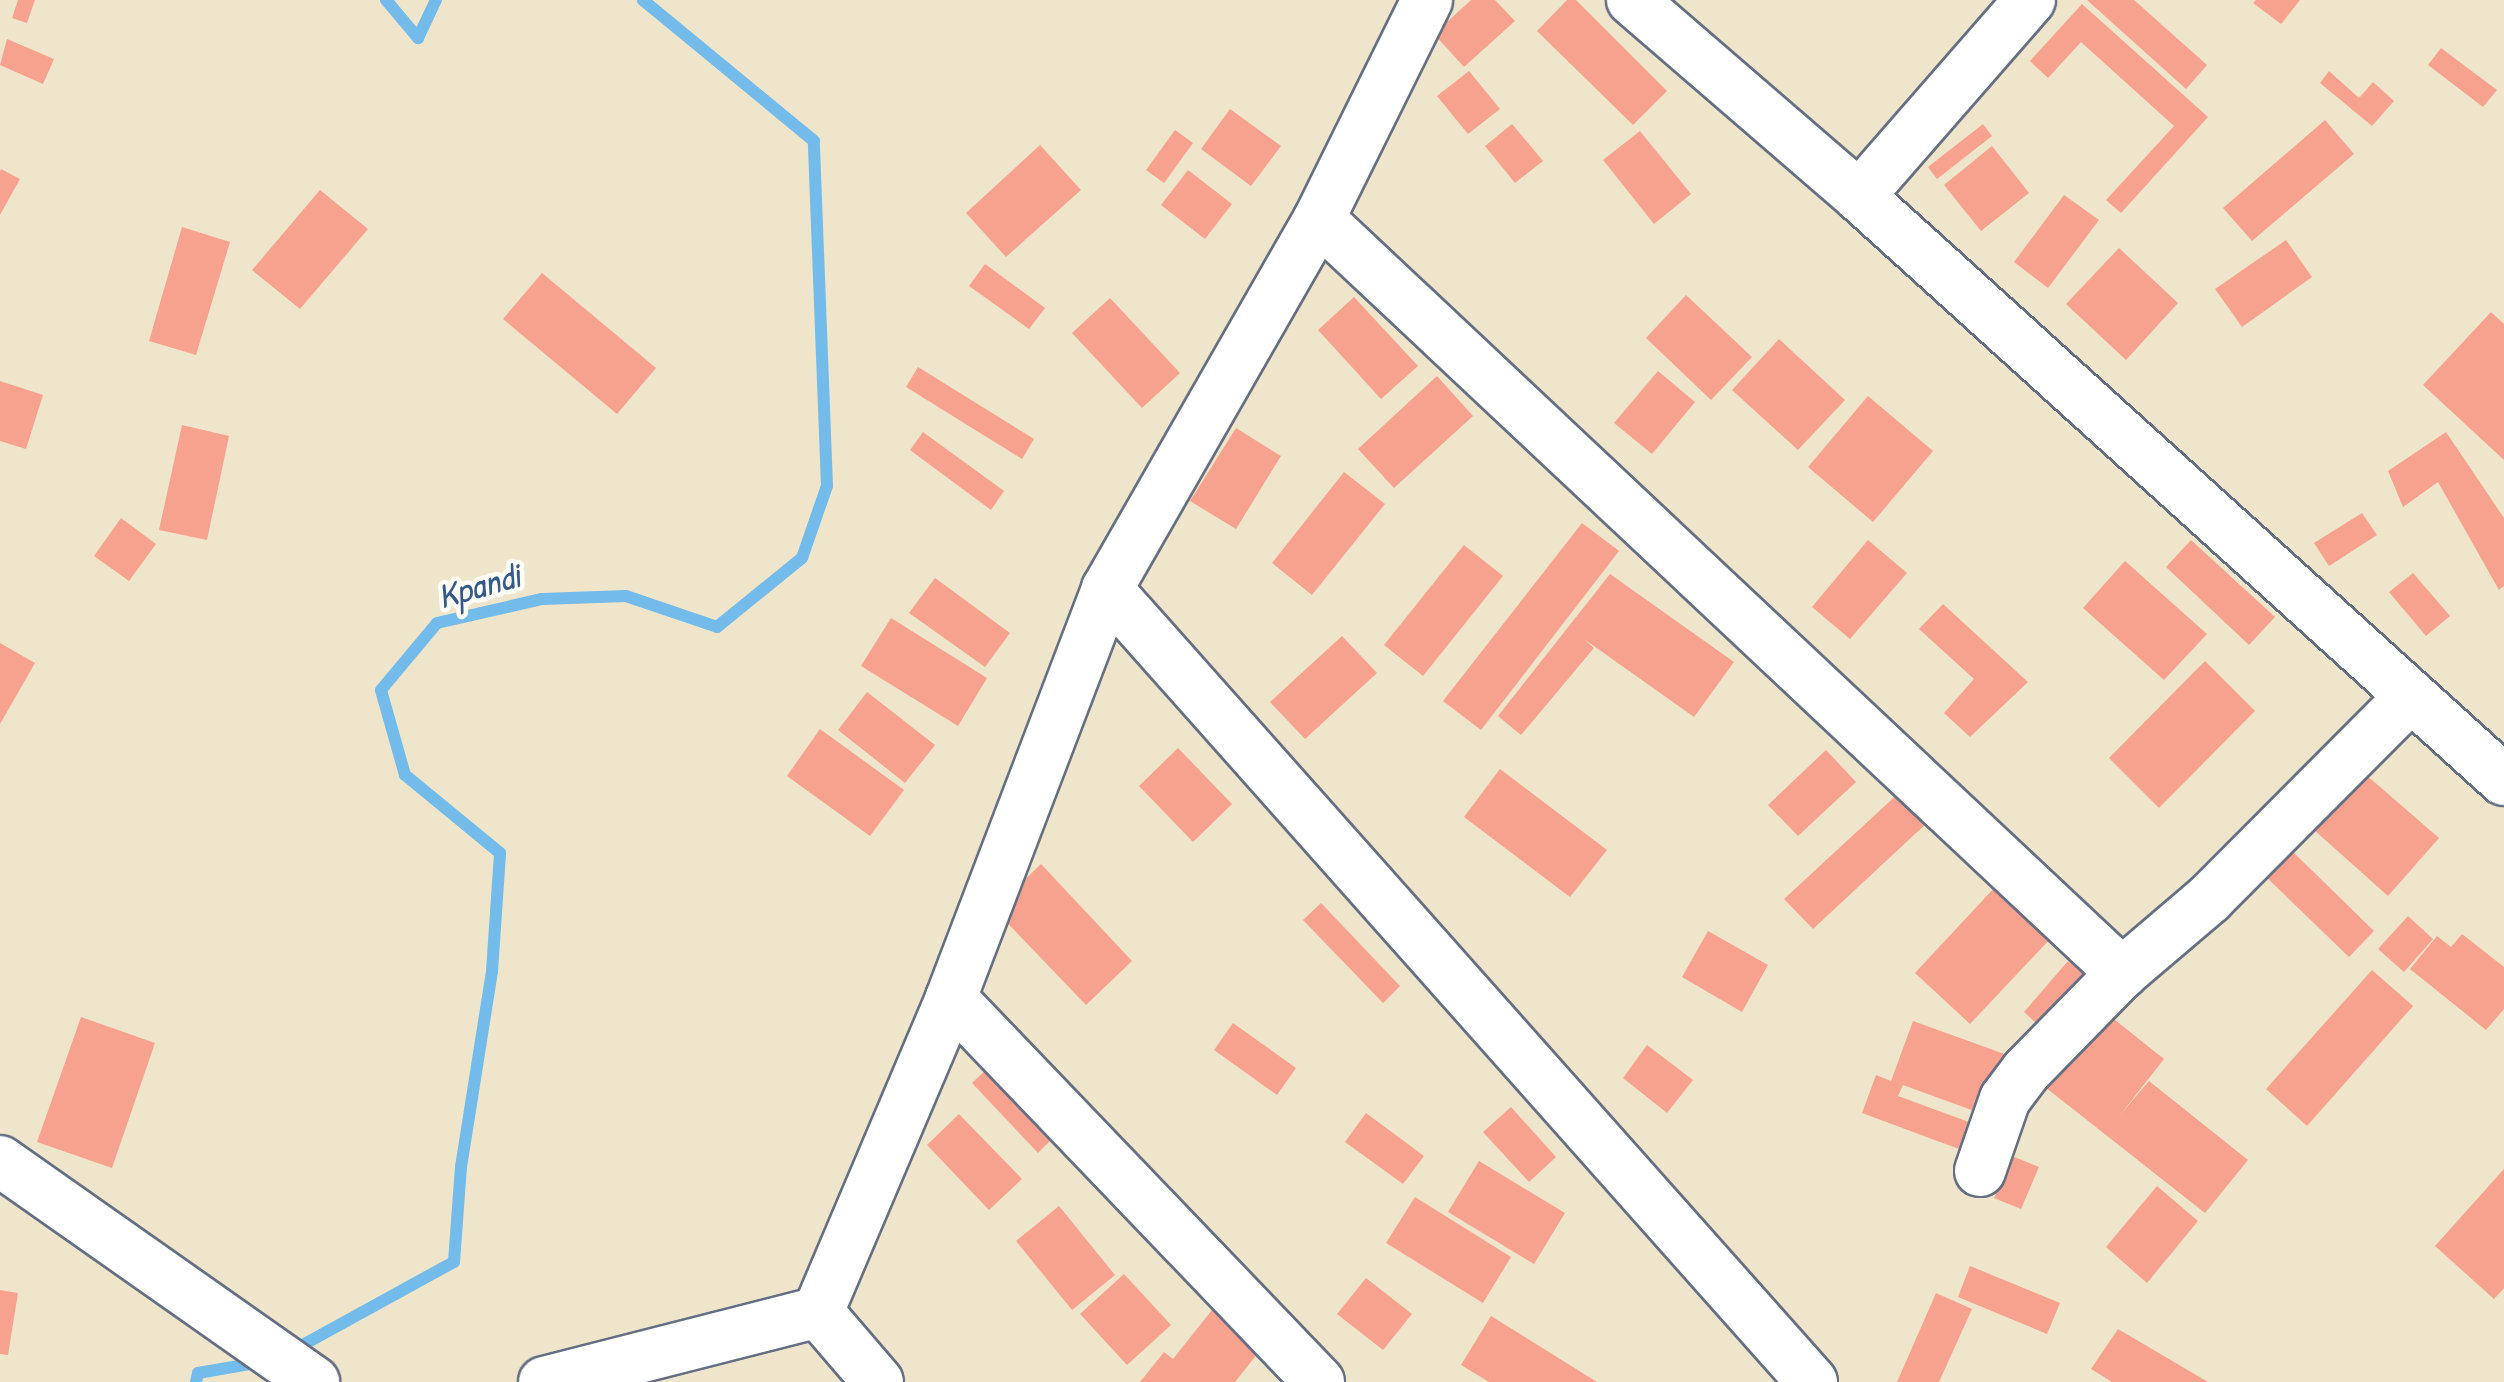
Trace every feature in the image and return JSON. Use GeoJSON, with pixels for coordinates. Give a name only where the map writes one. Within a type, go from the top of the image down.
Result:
{"type":"FeatureCollection","features":[{"type":"Feature","properties":{"kind":"street"},"geometry":{"type":"LineString","coordinates":[[818,1312],[951,998],[1107,589],[1319,218],[1427,0]]}},
{"type":"Feature","properties":{"kind":"street"},"geometry":{"type":"LineString","coordinates":[[1632,0],[1859,196],[2504,780]]}},
{"type":"Feature","properties":{"kind":"street"},"geometry":{"type":"LineString","coordinates":[[1859,196],[2030,0]]}},
{"type":"Feature","properties":{"kind":"street"},"geometry":{"type":"LineString","coordinates":[[1319,218],[2122,972]]}},
{"type":"Feature","properties":{"kind":"street"},"geometry":{"type":"LineString","coordinates":[[1107,589],[1812,1382]]}},
{"type":"Feature","properties":{"kind":"street"},"geometry":{"type":"LineString","coordinates":[[1980,1171],[2005,1099],[2122,972],[2209,898],[2411,696]]}},
{"type":"Feature","properties":{"kind":"street"},"geometry":{"type":"LineString","coordinates":[[951,998],[1319,1382]]}},
{"type":"Feature","properties":{"kind":"street"},"geometry":{"type":"LineString","coordinates":[[0,1161],[314,1382]]}},
{"type":"Feature","properties":{"kind":"street"},"geometry":{"type":"LineString","coordinates":[[544,1382],[818,1312]]}},
{"type":"Feature","properties":{"kind":"street"},"geometry":{"type":"LineString","coordinates":[[818,1312],[878,1382]]}},
{"type":"Feature","properties":{"kind":"building"},"geometry":{"type":"Polygon","coordinates":[[[18,0],[35,0],[27,23],[12,18],[18,0]]]}},
{"type":"Feature","properties":{"kind":"building"},"geometry":{"type":"Polygon","coordinates":[[[1471,0],[1495,0],[1515,21],[1464,67],[1434,34],[1471,0]]]}},
{"type":"Feature","properties":{"kind":"building"},"geometry":{"type":"Polygon","coordinates":[[[1567,0],[1576,0],[1667,91],[1633,125],[1537,31],[1567,0]]]}},
{"type":"Feature","properties":{"kind":"building"},"geometry":{"type":"Polygon","coordinates":[[[2087,0],[2134,0],[2207,65],[2186,89],[2087,0]]]}},
{"type":"Feature","properties":{"kind":"building"},"geometry":{"type":"Polygon","coordinates":[[[2300,0],[2281,24],[2253,3],[2300,0]]]}},
{"type":"Feature","properties":{"kind":"building"},"geometry":{"type":"Polygon","coordinates":[[[2082,4],[2208,117],[2121,213],[2106,200],[2174,126],[2081,42],[2048,78],[2030,61],[2082,4]]]}},
{"type":"Feature","properties":{"kind":"building"},"geometry":{"type":"Polygon","coordinates":[[[7,39],[54,59],[43,84],[0,65],[7,39]]]}},
{"type":"Feature","properties":{"kind":"building"},"geometry":{"type":"Polygon","coordinates":[[[2441,48],[2497,90],[2483,107],[2428,65],[2441,48]]]}},
{"type":"Feature","properties":{"kind":"building"},"geometry":{"type":"Polygon","coordinates":[[[1469,71],[1500,109],[1468,134],[1437,96],[1469,71]]]}},
{"type":"Feature","properties":{"kind":"building"},"geometry":{"type":"Polygon","coordinates":[[[2329,71],[2359,98],[2373,82],[2394,101],[2372,126],[2320,83],[2329,71]]]}},
{"type":"Feature","properties":{"kind":"building"},"geometry":{"type":"Polygon","coordinates":[[[1230,109],[1281,146],[1251,186],[1201,149],[1230,109]]]}},
{"type":"Feature","properties":{"kind":"building"},"geometry":{"type":"Polygon","coordinates":[[[2325,120],[2354,154],[2252,241],[2223,208],[2325,120]]]}},
{"type":"Feature","properties":{"kind":"building"},"geometry":{"type":"Polygon","coordinates":[[[1512,124],[1543,161],[1515,183],[1485,146],[1512,124]]]}},
{"type":"Feature","properties":{"kind":"building"},"geometry":{"type":"Polygon","coordinates":[[[1983,124],[1992,136],[1937,179],[1928,167],[1983,124]]]}},
{"type":"Feature","properties":{"kind":"building"},"geometry":{"type":"Polygon","coordinates":[[[1175,130],[1193,143],[1164,183],[1146,170],[1175,130]]]}},
{"type":"Feature","properties":{"kind":"building"},"geometry":{"type":"Polygon","coordinates":[[[1640,131],[1691,194],[1654,224],[1603,160],[1640,131]]]}},
{"type":"Feature","properties":{"kind":"building"},"geometry":{"type":"Polygon","coordinates":[[[1040,145],[1081,190],[1006,257],[966,213],[1040,145]]]}},
{"type":"Feature","properties":{"kind":"building"},"geometry":{"type":"Polygon","coordinates":[[[1992,146],[2029,193],[1981,231],[1944,185],[1992,146]]]}},
{"type":"Feature","properties":{"kind":"building"},"geometry":{"type":"Polygon","coordinates":[[[1188,170],[1232,204],[1205,239],[1161,205],[1188,170]]]}},
{"type":"Feature","properties":{"kind":"building"},"geometry":{"type":"Polygon","coordinates":[[[0,171],[20,179],[0,215],[0,171]]]}},
{"type":"Feature","properties":{"kind":"building"},"geometry":{"type":"Polygon","coordinates":[[[320,190],[368,229],[300,309],[252,270],[320,190]]]}},
{"type":"Feature","properties":{"kind":"building"},"geometry":{"type":"Polygon","coordinates":[[[2064,195],[2099,220],[2048,288],[2014,262],[2064,195]]]}},
{"type":"Feature","properties":{"kind":"building"},"geometry":{"type":"Polygon","coordinates":[[[182,227],[230,242],[196,355],[149,341],[182,227]]]}},
{"type":"Feature","properties":{"kind":"building"},"geometry":{"type":"Polygon","coordinates":[[[2286,240],[2312,277],[2242,327],[2215,289],[2286,240]]]}},
{"type":"Feature","properties":{"kind":"building"},"geometry":{"type":"Polygon","coordinates":[[[2119,248],[2178,303],[2126,360],[2066,304],[2119,248]]]}},
{"type":"Feature","properties":{"kind":"building"},"geometry":{"type":"Polygon","coordinates":[[[985,264],[1045,308],[1029,329],[969,286],[985,264]]]}},
{"type":"Feature","properties":{"kind":"building"},"geometry":{"type":"Polygon","coordinates":[[[542,273],[656,368],[617,414],[503,319],[542,273]]]}},
{"type":"Feature","properties":{"kind":"building"},"geometry":{"type":"Polygon","coordinates":[[[1686,295],[1752,357],[1711,400],[1646,338],[1686,295]]]}},
{"type":"Feature","properties":{"kind":"building"},"geometry":{"type":"Polygon","coordinates":[[[1354,297],[1418,366],[1381,399],[1318,330],[1354,297]]]}},
{"type":"Feature","properties":{"kind":"building"},"geometry":{"type":"Polygon","coordinates":[[[1110,298],[1180,373],[1142,408],[1072,333],[1110,298]]]}},
{"type":"Feature","properties":{"kind":"building"},"geometry":{"type":"Polygon","coordinates":[[[2491,312],[2504,324],[2504,460],[2423,385],[2491,312]]]}},
{"type":"Feature","properties":{"kind":"building"},"geometry":{"type":"Polygon","coordinates":[[[1779,339],[1845,400],[1798,450],[1732,390],[1779,339]]]}},
{"type":"Feature","properties":{"kind":"building"},"geometry":{"type":"Polygon","coordinates":[[[918,367],[1034,439],[1022,459],[906,387],[918,367]]]}},
{"type":"Feature","properties":{"kind":"building"},"geometry":{"type":"Polygon","coordinates":[[[1658,371],[1695,402],[1652,454],[1614,423],[1658,371]]]}},
{"type":"Feature","properties":{"kind":"building"},"geometry":{"type":"Polygon","coordinates":[[[1437,376],[1473,416],[1394,488],[1358,449],[1437,376]]]}},
{"type":"Feature","properties":{"kind":"building"},"geometry":{"type":"Polygon","coordinates":[[[0,381],[43,395],[26,449],[0,441],[0,381]]]}},
{"type":"Feature","properties":{"kind":"building"},"geometry":{"type":"Polygon","coordinates":[[[1868,396],[1933,451],[1873,522],[1808,467],[1868,396]]]}},
{"type":"Feature","properties":{"kind":"building"},"geometry":{"type":"Polygon","coordinates":[[[182,425],[229,436],[207,540],[159,530],[182,425]]]}},
{"type":"Feature","properties":{"kind":"building"},"geometry":{"type":"Polygon","coordinates":[[[1236,428],[1281,456],[1236,529],[1190,501],[1236,428]]]}},
{"type":"Feature","properties":{"kind":"building"},"geometry":{"type":"Polygon","coordinates":[[[923,432],[1004,491],[991,510],[910,450],[923,432]]]}},
{"type":"Feature","properties":{"kind":"building"},"geometry":{"type":"Polygon","coordinates":[[[2446,432],[2504,518],[2504,586],[2499,590],[2438,482],[2403,507],[2388,471],[2446,432]]]}},
{"type":"Feature","properties":{"kind":"building"},"geometry":{"type":"Polygon","coordinates":[[[1344,472],[1385,504],[1312,595],[1272,563],[1344,472]]]}},
{"type":"Feature","properties":{"kind":"building"},"geometry":{"type":"Polygon","coordinates":[[[2362,513],[2377,535],[2329,566],[2314,543],[2362,513]]]}},
{"type":"Feature","properties":{"kind":"building"},"geometry":{"type":"Polygon","coordinates":[[[121,518],[156,544],[129,581],[94,556],[121,518]]]}},
{"type":"Feature","properties":{"kind":"building"},"geometry":{"type":"Polygon","coordinates":[[[1582,523],[1619,551],[1481,730],[1443,701],[1582,523]]]}},
{"type":"Feature","properties":{"kind":"building"},"geometry":{"type":"Polygon","coordinates":[[[1868,540],[1907,573],[1850,639],[1812,607],[1868,540]]]}},
{"type":"Feature","properties":{"kind":"building"},"geometry":{"type":"Polygon","coordinates":[[[2191,540],[2275,617],[2249,645],[2166,567],[2191,540]]]}},
{"type":"Feature","properties":{"kind":"building"},"geometry":{"type":"Polygon","coordinates":[[[1464,545],[1503,576],[1423,676],[1384,645],[1464,545]]]}},
{"type":"Feature","properties":{"kind":"building"},"geometry":{"type":"Polygon","coordinates":[[[2125,561],[2207,634],[2164,680],[2083,608],[2125,561]]]}},
{"type":"Feature","properties":{"kind":"building"},"geometry":{"type":"Polygon","coordinates":[[[2413,573],[2450,616],[2426,636],[2389,592],[2413,573]]]}},
{"type":"Feature","properties":{"kind":"building"},"geometry":{"type":"Polygon","coordinates":[[[1610,574],[1734,662],[1694,717],[1584,639],[1594,648],[1521,735],[1498,716],[1610,574]]]}},
{"type":"Feature","properties":{"kind":"building"},"geometry":{"type":"Polygon","coordinates":[[[935,578],[1010,633],[985,667],[909,613],[935,578]]]}},
{"type":"Feature","properties":{"kind":"building"},"geometry":{"type":"Polygon","coordinates":[[[1943,604],[2028,682],[1970,737],[1944,713],[1974,679],[1919,629],[1943,604]]]}},
{"type":"Feature","properties":{"kind":"building"},"geometry":{"type":"Polygon","coordinates":[[[891,618],[987,678],[958,726],[861,666],[891,618]]]}},
{"type":"Feature","properties":{"kind":"building"},"geometry":{"type":"Polygon","coordinates":[[[1342,636],[1377,673],[1305,739],[1270,702],[1342,636]]]}},
{"type":"Feature","properties":{"kind":"building"},"geometry":{"type":"Polygon","coordinates":[[[0,643],[35,663],[0,724],[0,643]]]}},
{"type":"Feature","properties":{"kind":"building"},"geometry":{"type":"Polygon","coordinates":[[[2205,661],[2255,711],[2159,808],[2109,758],[2205,661]]]}},
{"type":"Feature","properties":{"kind":"building"},"geometry":{"type":"Polygon","coordinates":[[[867,692],[935,745],[905,783],[838,730],[867,692]]]}},
{"type":"Feature","properties":{"kind":"building"},"geometry":{"type":"Polygon","coordinates":[[[820,729],[904,790],[870,836],[787,776],[820,729]]]}},
{"type":"Feature","properties":{"kind":"building"},"geometry":{"type":"Polygon","coordinates":[[[1178,748],[1232,804],[1193,842],[1139,786],[1178,748]]]}},
{"type":"Feature","properties":{"kind":"building"},"geometry":{"type":"Polygon","coordinates":[[[1826,750],[1856,782],[1798,836],[1768,805],[1826,750]]]}},
{"type":"Feature","properties":{"kind":"building"},"geometry":{"type":"Polygon","coordinates":[[[1500,769],[1607,850],[1570,897],[1464,817],[1500,769]]]}},
{"type":"Feature","properties":{"kind":"building"},"geometry":{"type":"Polygon","coordinates":[[[2364,773],[2439,838],[2388,896],[2313,829],[2364,773]]]}},
{"type":"Feature","properties":{"kind":"building"},"geometry":{"type":"Polygon","coordinates":[[[1901,791],[1929,821],[1813,929],[1784,899],[1901,791]]]}},
{"type":"Feature","properties":{"kind":"building"},"geometry":{"type":"Polygon","coordinates":[[[2288,847],[2374,931],[2349,957],[2262,873],[2288,847]]]}},
{"type":"Feature","properties":{"kind":"building"},"geometry":{"type":"Polygon","coordinates":[[[1041,864],[1132,961],[1086,1005],[994,909],[1041,864]]]}},
{"type":"Feature","properties":{"kind":"building"},"geometry":{"type":"Polygon","coordinates":[[[1996,886],[2052,937],[1970,1024],[1915,973],[1996,886]]]}},
{"type":"Feature","properties":{"kind":"building"},"geometry":{"type":"Polygon","coordinates":[[[1321,903],[1400,986],[1383,1003],[1303,920],[1321,903]]]}},
{"type":"Feature","properties":{"kind":"building"},"geometry":{"type":"Polygon","coordinates":[[[2408,916],[2433,939],[2404,972],[2378,949],[2408,916]]]}},
{"type":"Feature","properties":{"kind":"building"},"geometry":{"type":"Polygon","coordinates":[[[1708,931],[1768,965],[1742,1012],[1682,977],[1708,931]]]}},
{"type":"Feature","properties":{"kind":"building"},"geometry":{"type":"Polygon","coordinates":[[[2462,934],[2504,967],[2504,1009],[2486,1030],[2410,969],[2437,936],[2451,947],[2462,934]]]}},
{"type":"Feature","properties":{"kind":"building"},"geometry":{"type":"Polygon","coordinates":[[[2068,961],[2089,978],[2044,1030],[2024,1012],[2068,961]]]}},
{"type":"Feature","properties":{"kind":"building"},"geometry":{"type":"Polygon","coordinates":[[[2372,970],[2413,1006],[2307,1126],[2266,1089],[2372,970]]]}},
{"type":"Feature","properties":{"kind":"building"},"geometry":{"type":"Polygon","coordinates":[[[2105,1012],[2164,1059],[2120,1115],[2149,1081],[2248,1160],[2205,1213],[2045,1087],[2105,1012]]]}},
{"type":"Feature","properties":{"kind":"building"},"geometry":{"type":"Polygon","coordinates":[[[81,1017],[155,1043],[112,1168],[37,1142],[81,1017]]]}},
{"type":"Feature","properties":{"kind":"building"},"geometry":{"type":"Polygon","coordinates":[[[1913,1021],[2010,1056],[1988,1116],[1903,1085],[1898,1096],[1977,1125],[1967,1152],[1862,1113],[1876,1075],[1891,1081],[1913,1021]]]}},
{"type":"Feature","properties":{"kind":"building"},"geometry":{"type":"Polygon","coordinates":[[[1233,1023],[1296,1068],[1277,1095],[1214,1050],[1233,1023]]]}},
{"type":"Feature","properties":{"kind":"building"},"geometry":{"type":"Polygon","coordinates":[[[1647,1045],[1693,1080],[1667,1113],[1623,1078],[1647,1045]]]}},
{"type":"Feature","properties":{"kind":"building"},"geometry":{"type":"Polygon","coordinates":[[[987,1069],[1053,1138],[1038,1153],[972,1083],[987,1069]]]}},
{"type":"Feature","properties":{"kind":"building"},"geometry":{"type":"Polygon","coordinates":[[[1511,1107],[1556,1157],[1529,1182],[1483,1132],[1511,1107]]]}},
{"type":"Feature","properties":{"kind":"building"},"geometry":{"type":"Polygon","coordinates":[[[1366,1113],[1424,1156],[1403,1184],[1345,1142],[1366,1113]]]}},
{"type":"Feature","properties":{"kind":"building"},"geometry":{"type":"Polygon","coordinates":[[[959,1114],[1022,1179],[989,1210],[927,1145],[959,1114]]]}},
{"type":"Feature","properties":{"kind":"building"},"geometry":{"type":"Polygon","coordinates":[[[2012,1156],[2039,1167],[2021,1209],[1994,1198],[2012,1156]]]}},
{"type":"Feature","properties":{"kind":"building"},"geometry":{"type":"Polygon","coordinates":[[[1479,1161],[1565,1213],[1534,1264],[1448,1212],[1479,1161]]]}},
{"type":"Feature","properties":{"kind":"building"},"geometry":{"type":"Polygon","coordinates":[[[2504,1169],[2504,1288],[2494,1299],[2435,1246],[2504,1169]]]}},
{"type":"Feature","properties":{"kind":"building"},"geometry":{"type":"Polygon","coordinates":[[[2157,1186],[2198,1221],[2147,1283],[2106,1247],[2157,1186]]]}},
{"type":"Feature","properties":{"kind":"building"},"geometry":{"type":"Polygon","coordinates":[[[1415,1197],[1511,1257],[1483,1303],[1386,1243],[1415,1197]]]}},
{"type":"Feature","properties":{"kind":"building"},"geometry":{"type":"Polygon","coordinates":[[[1059,1206],[1115,1275],[1072,1310],[1016,1241],[1059,1206]]]}},
{"type":"Feature","properties":{"kind":"building"},"geometry":{"type":"Polygon","coordinates":[[[1970,1266],[2060,1303],[2047,1334],[1958,1297],[1970,1266]]]}},
{"type":"Feature","properties":{"kind":"building"},"geometry":{"type":"Polygon","coordinates":[[[1124,1274],[1171,1325],[1127,1365],[1080,1314],[1124,1274]]]}},
{"type":"Feature","properties":{"kind":"building"},"geometry":{"type":"Polygon","coordinates":[[[1366,1278],[1412,1314],[1383,1350],[1337,1314],[1366,1278]]]}},
{"type":"Feature","properties":{"kind":"building"},"geometry":{"type":"Polygon","coordinates":[[[0,1290],[18,1293],[8,1355],[0,1354],[0,1290]]]}},
{"type":"Feature","properties":{"kind":"building"},"geometry":{"type":"Polygon","coordinates":[[[1936,1293],[1972,1309],[1939,1382],[1897,1382],[1936,1293]]]}},
{"type":"Feature","properties":{"kind":"building"},"geometry":{"type":"Polygon","coordinates":[[[1212,1310],[1262,1348],[1235,1382],[1140,1382],[1164,1352],[1173,1359],[1212,1310]]]}},
{"type":"Feature","properties":{"kind":"building"},"geometry":{"type":"Polygon","coordinates":[[[1491,1316],[1597,1382],[1489,1382],[1461,1365],[1491,1316]]]}},
{"type":"Feature","properties":{"kind":"building"},"geometry":{"type":"Polygon","coordinates":[[[2118,1329],[2208,1382],[2112,1382],[2091,1369],[2118,1329]]]}},
{"type":"Feature","properties":{"kind":"waterway","name":"Kpandi"},"geometry":{"type":"LineString","coordinates":[[386,0],[418,38],[436,0]]}},
{"type":"Feature","properties":{"kind":"waterway","name":"Kpandi"},"geometry":{"type":"LineString","coordinates":[[290,1352],[454,1262],[461,1167],[492,971],[500,853],[405,775],[381,690],[437,623],[542,599],[626,596],[717,627],[802,558],[827,486],[814,141],[643,0]]}},
{"type":"Feature","properties":{"kind":"waterway","name":"Kpandi"},"geometry":{"type":"LineString","coordinates":[[196,1382],[198,1373],[262,1362]]}}]}
